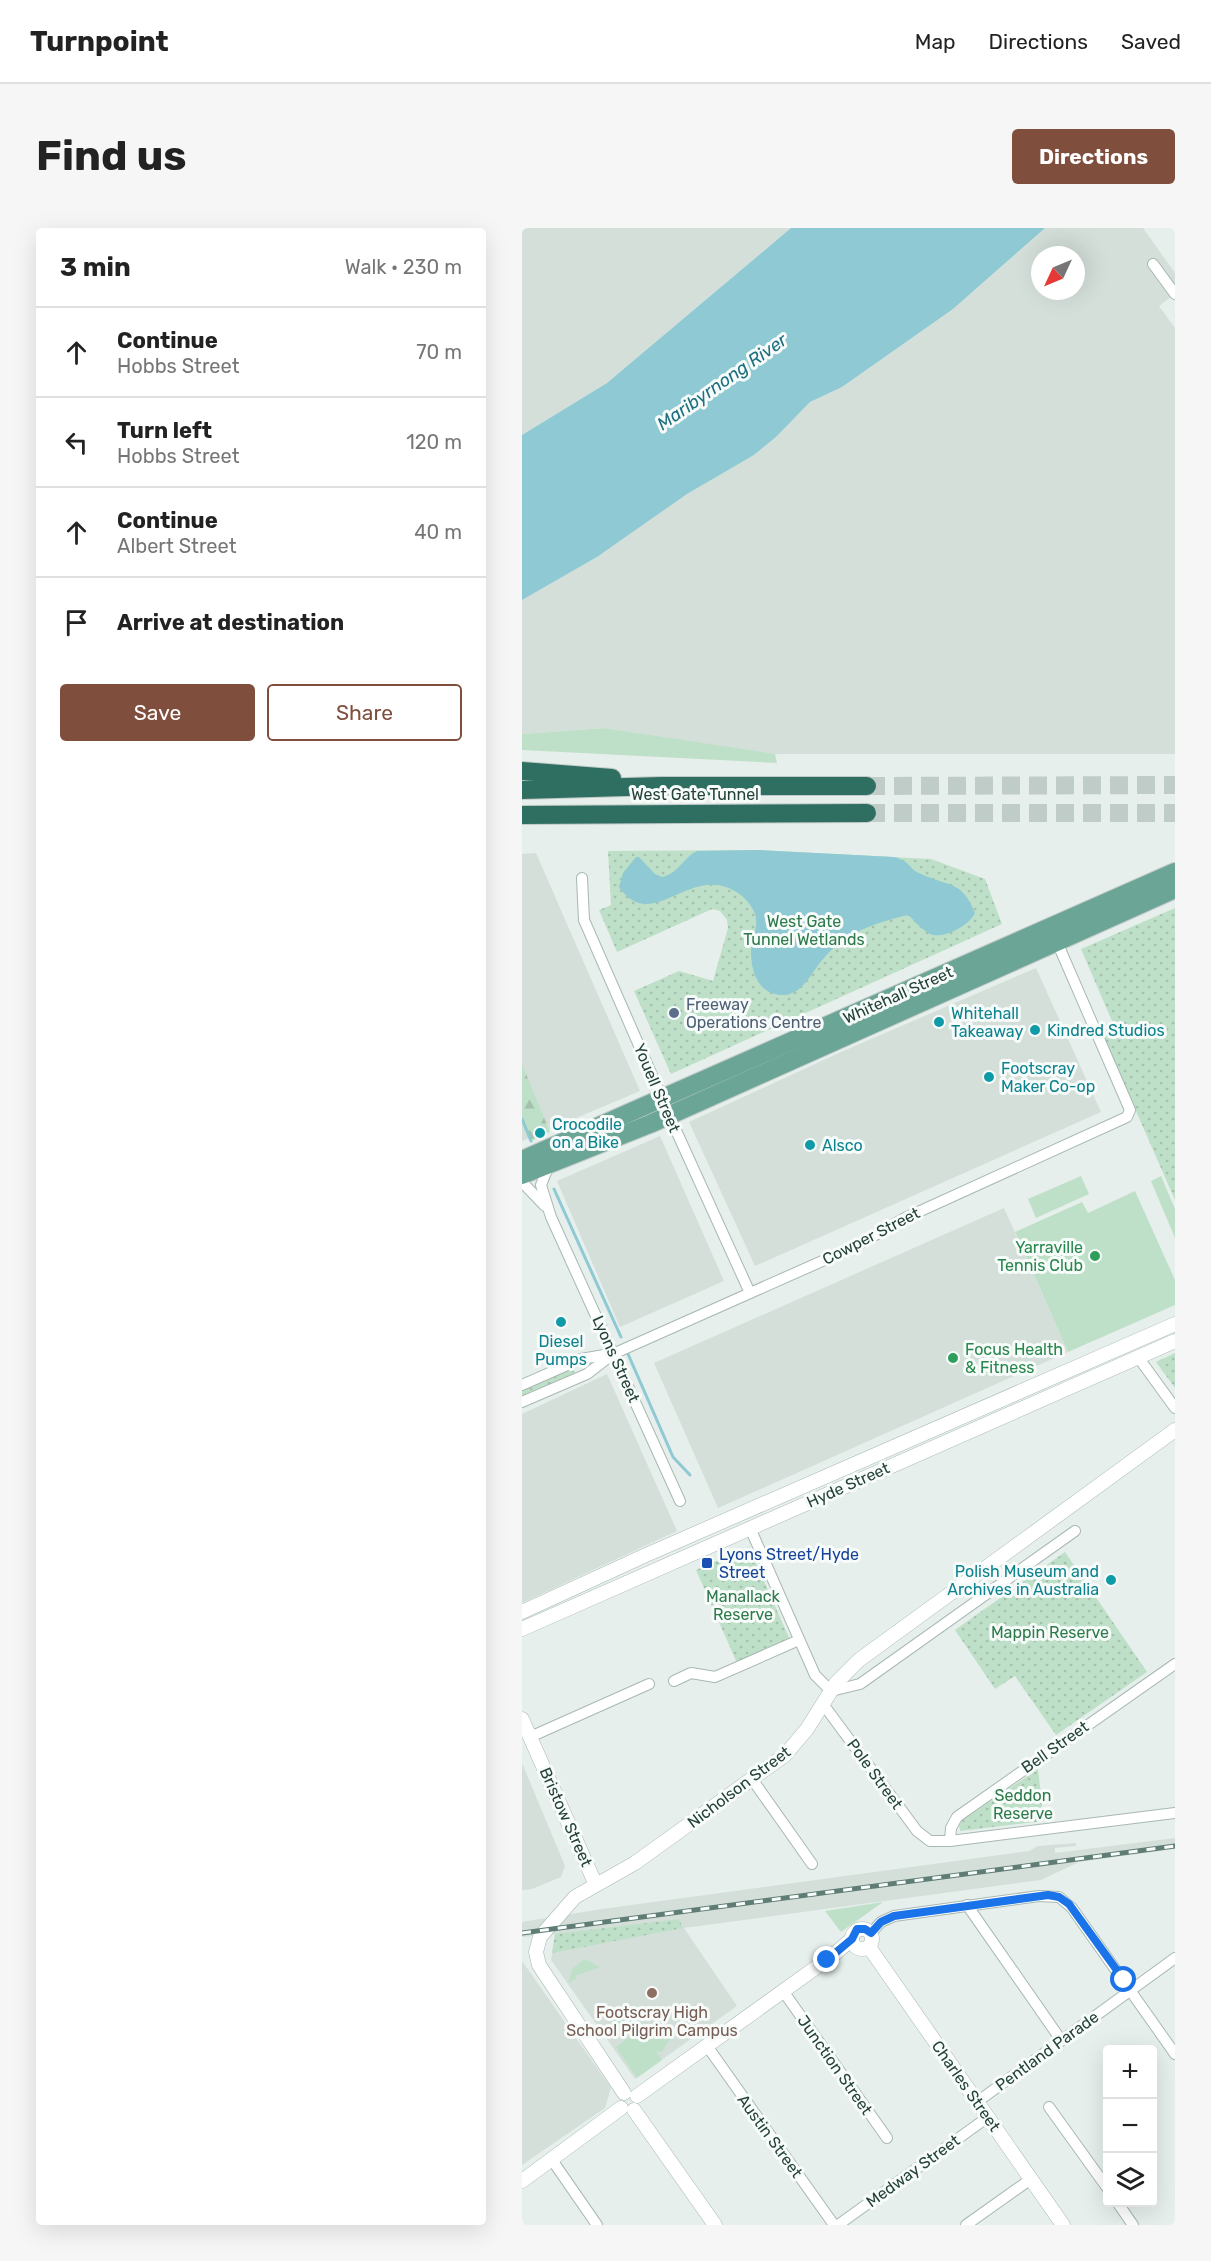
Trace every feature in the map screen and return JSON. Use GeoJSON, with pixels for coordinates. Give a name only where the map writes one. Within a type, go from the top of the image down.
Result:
{"type":"FeatureCollection","features":[{"type":"Feature","properties":{"kind":"highway"},"geometry":{"type":"LineString","coordinates":[[522,771],[624,778],[661,786]]}},
{"type":"Feature","properties":{"kind":"highway","name":"West Gate Tunnel"},"geometry":{"type":"LineString","coordinates":[[522,790],[661,786],[867,786]]}},
{"type":"Feature","properties":{"kind":"highway","name":"West Gate Tunnel"},"geometry":{"type":"LineString","coordinates":[[522,816],[867,813]]}},
{"type":"Feature","properties":{"kind":"main road","name":"Whitehall Street"},"geometry":{"type":"LineString","coordinates":[[523,1160],[549,1165],[666,1106],[1053,934],[1175,872]]}},
{"type":"Feature","properties":{"kind":"main road","name":"Whitehall Street"},"geometry":{"type":"LineString","coordinates":[[1053,934],[1175,889]]}},
{"type":"Feature","properties":{"kind":"main road","name":"Whitehall Street"},"geometry":{"type":"LineString","coordinates":[[523,1160],[666,1106]]}},
{"type":"Feature","properties":{"kind":"street"},"geometry":{"type":"LineString","coordinates":[[1153,264],[1175,294]]}},
{"type":"Feature","properties":{"kind":"street","name":"Youell Street"},"geometry":{"type":"LineString","coordinates":[[582,878],[584,920],[750,1293]]}},
{"type":"Feature","properties":{"kind":"street","name":"Cowper Street"},"geometry":{"type":"LineString","coordinates":[[522,1402],[587,1374],[613,1354],[856,1246],[905,1218],[1127,1117],[1130,1110],[1053,934]]}},
{"type":"Feature","properties":{"kind":"street","name":"Lyons Street"},"geometry":{"type":"LineString","coordinates":[[549,1165],[541,1185],[551,1216],[680,1501]]}},
{"type":"Feature","properties":{"kind":"street","name":"Lyons Street"},"geometry":{"type":"LineString","coordinates":[[522,1182],[537,1196],[551,1216]]}},
{"type":"Feature","properties":{"kind":"street","name":"Hyde Street"},"geometry":{"type":"LineString","coordinates":[[522,1612],[1175,1324]]}},
{"type":"Feature","properties":{"kind":"street","name":"Hyde Street"},"geometry":{"type":"LineString","coordinates":[[522,1629],[1175,1341]]}},
{"type":"Feature","properties":{"kind":"street"},"geometry":{"type":"LineString","coordinates":[[1128,1345],[1175,1408]]}},
{"type":"Feature","properties":{"kind":"street","name":"Cowper Street"},"geometry":{"type":"LineString","coordinates":[[522,1385],[580,1359],[613,1354]]}},
{"type":"Feature","properties":{"kind":"street","name":"Nicholson Street"},"geometry":{"type":"LineString","coordinates":[[630,2094],[540,1967],[536,1949],[544,1930],[575,1897],[595,1883],[624,1870],[752,1779],[796,1744],[844,1674],[867,1653],[1175,1430]]}},
{"type":"Feature","properties":{"kind":"street"},"geometry":{"type":"LineString","coordinates":[[750,1528],[818,1680],[831,1691],[860,1684],[1075,1531]]}},
{"type":"Feature","properties":{"kind":"street"},"geometry":{"type":"LineString","coordinates":[[694,1535],[701,1550]]}},
{"type":"Feature","properties":{"kind":"street"},"geometry":{"type":"LineString","coordinates":[[674,1681],[691,1673],[715,1677],[799,1640]]}},
{"type":"Feature","properties":{"kind":"street","name":"Bell Street"},"geometry":{"type":"LineString","coordinates":[[950,1841],[951,1828],[957,1817],[1175,1664]]}},
{"type":"Feature","properties":{"kind":"street"},"geometry":{"type":"LineString","coordinates":[[530,1737],[649,1684]]}},
{"type":"Feature","properties":{"kind":"street","name":"Pole Street"},"geometry":{"type":"LineString","coordinates":[[823,1704],[917,1831],[930,1841],[950,1841]]}},
{"type":"Feature","properties":{"kind":"street","name":"Bristow Street"},"geometry":{"type":"LineString","coordinates":[[522,1719],[595,1883]]}},
{"type":"Feature","properties":{"kind":"street"},"geometry":{"type":"LineString","coordinates":[[752,1779],[812,1864]]}},
{"type":"Feature","properties":{"kind":"street"},"geometry":{"type":"LineString","coordinates":[[950,1841],[1175,1813]]}},
{"type":"Feature","properties":{"kind":"street"},"geometry":{"type":"LineString","coordinates":[[715,2225],[619,2100],[707,2046],[832,1956],[862,1941],[881,1922],[894,1916],[1026,1896],[1059,1897],[1072,1908],[1175,2054]]}},
{"type":"Feature","properties":{"kind":"street"},"geometry":{"type":"LineString","coordinates":[[967,1905],[1061,2040]]}},
{"type":"Feature","properties":{"kind":"street","name":"Charles Street"},"geometry":{"type":"LineString","coordinates":[[862,1941],[1063,2225]]}},
{"type":"Feature","properties":{"kind":"street","name":"Pentland Parade"},"geometry":{"type":"LineString","coordinates":[[977,2102],[1175,1958]]}},
{"type":"Feature","properties":{"kind":"street","name":"Junction Street"},"geometry":{"type":"LineString","coordinates":[[783,1991],[887,2138]]}},
{"type":"Feature","properties":{"kind":"street","name":"Austin Street"},"geometry":{"type":"LineString","coordinates":[[707,2046],[836,2225]]}},
{"type":"Feature","properties":{"kind":"street"},"geometry":{"type":"LineString","coordinates":[[1049,2107],[1103,2183]]}},
{"type":"Feature","properties":{"kind":"street"},"geometry":{"type":"LineString","coordinates":[[522,2181],[628,2109]]}},
{"type":"Feature","properties":{"kind":"street","name":"Medway Street"},"geometry":{"type":"LineString","coordinates":[[836,2225],[988,2117]]}},
{"type":"Feature","properties":{"kind":"street"},"geometry":{"type":"LineString","coordinates":[[552,2160],[597,2225]]}},
{"type":"Feature","properties":{"kind":"street"},"geometry":{"type":"LineString","coordinates":[[966,2225],[1031,2179]]}},
{"type":"Feature","properties":{"kind":"street"},"geometry":{"type":"LineString","coordinates":[[1120,2207],[1133,2225]]}},
{"type":"Feature","properties":{"kind":"shaded area"},"geometry":{"type":"Polygon","coordinates":[[[522,228],[791,228],[607,383],[522,435],[522,228]]]}},
{"type":"Feature","properties":{"kind":"shaded area"},"geometry":{"type":"Polygon","coordinates":[[[1045,228],[1143,228],[1175,273],[1175,294],[1159,306],[1175,328],[1175,754],[766,754],[604,728],[522,734],[522,600],[597,557],[687,494],[754,455],[777,436],[810,402],[842,387],[953,309],[1045,228]]]}},
{"type":"Feature","properties":{"kind":"shaded area"},"geometry":{"type":"Polygon","coordinates":[[[536,853],[640,1091],[522,1141],[522,854],[536,853]]]}},
{"type":"Feature","properties":{"kind":"shaded area"},"geometry":{"type":"Polygon","coordinates":[[[1036,968],[1101,1112],[755,1266],[689,1122],[841,1052],[1036,968]]]}},
{"type":"Feature","properties":{"kind":"shaded area"},"geometry":{"type":"Polygon","coordinates":[[[660,1136],[724,1281],[620,1327],[557,1181],[660,1136]]]}},
{"type":"Feature","properties":{"kind":"shaded area"},"geometry":{"type":"Polygon","coordinates":[[[1004,1208],[1068,1352],[718,1508],[654,1363],[1004,1208]]]}},
{"type":"Feature","properties":{"kind":"shaded area"},"geometry":{"type":"Polygon","coordinates":[[[607,1374],[677,1531],[522,1603],[522,1414],[607,1374]]]}},
{"type":"Feature","properties":{"kind":"shaded area"},"geometry":{"type":"Polygon","coordinates":[[[522,1763],[565,1866],[561,1877],[532,1889],[522,1890],[522,1763]]]}},
{"type":"Feature","properties":{"kind":"shaded area"},"geometry":{"type":"Polygon","coordinates":[[[1175,1838],[1175,1849],[1079,1862],[1041,1880],[684,1928],[737,2006],[635,2079],[551,1960],[555,1934],[522,1937],[522,1922],[602,1909],[1029,1851],[1038,1846],[1076,1843],[1076,1846],[1055,1848],[1055,1853],[1175,1838]]]}},
{"type":"Feature","properties":{"kind":"shaded area"},"geometry":{"type":"Polygon","coordinates":[[[522,1961],[611,2088],[605,2108],[522,2165],[522,1961]]]}},
{"type":"Feature","properties":{"kind":"green space"},"geometry":{"type":"Polygon","coordinates":[[[604,728],[775,754],[777,763],[522,750],[522,734],[604,728]]]}},
{"type":"Feature","properties":{"kind":"green space","name":"West Gate Tunnel Wetlands"},"geometry":{"type":"Polygon","coordinates":[[[757,850],[931,859],[985,879],[1002,924],[671,1074],[634,991],[679,971],[713,981],[728,928],[727,920],[720,911],[712,909],[617,952],[599,910],[611,905],[608,851],[757,850]]]}},
{"type":"Feature","properties":{"kind":"green space"},"geometry":{"type":"Polygon","coordinates":[[[1175,908],[1175,1200],[1099,1027],[1112,1021],[1081,949],[1175,908]]]}},
{"type":"Feature","properties":{"kind":"green space"},"geometry":{"type":"Polygon","coordinates":[[[522,1064],[550,1132],[531,1141],[522,1119],[522,1064]]]}},
{"type":"Feature","properties":{"kind":"green space"},"geometry":{"type":"Polygon","coordinates":[[[1081,1176],[1089,1194],[1036,1218],[1028,1199],[1081,1176]]]}},
{"type":"Feature","properties":{"kind":"green space"},"geometry":{"type":"Polygon","coordinates":[[[1161,1176],[1175,1209],[1175,1238],[1151,1181],[1161,1176]]]}},
{"type":"Feature","properties":{"kind":"green space","name":"Yarraville Tennis Club"},"geometry":{"type":"Polygon","coordinates":[[[1135,1191],[1175,1280],[1175,1305],[1068,1352],[1015,1232],[1082,1202],[1088,1213],[1135,1191]]]}},
{"type":"Feature","properties":{"kind":"green space"},"geometry":{"type":"Polygon","coordinates":[[[1175,1353],[1175,1388],[1156,1362],[1175,1353]]]}},
{"type":"Feature","properties":{"kind":"green space"},"geometry":{"type":"Polygon","coordinates":[[[568,1370],[575,1372],[573,1376],[522,1399],[522,1391],[568,1370]]]}},
{"type":"Feature","properties":{"kind":"green space","name":"Manallack Reserve"},"geometry":{"type":"Polygon","coordinates":[[[749,1547],[790,1640],[737,1663],[696,1570],[749,1547]]]}},
{"type":"Feature","properties":{"kind":"green space","name":"Mappin Reserve"},"geometry":{"type":"Polygon","coordinates":[[[1065,1552],[1147,1672],[1056,1735],[1015,1676],[995,1689],[955,1630],[1065,1552]]]}},
{"type":"Feature","properties":{"kind":"green space","name":"Seddon Reserve"},"geometry":{"type":"Polygon","coordinates":[[[1038,1769],[1044,1821],[960,1831],[959,1825],[963,1820],[1038,1769]]]}},
{"type":"Feature","properties":{"kind":"green space"},"geometry":{"type":"Polygon","coordinates":[[[883,1902],[841,1932],[825,1911],[883,1902]]]}},
{"type":"Feature","properties":{"kind":"green space"},"geometry":{"type":"Polygon","coordinates":[[[679,1919],[683,1928],[552,1953],[555,1934],[679,1919]]]}},
{"type":"Feature","properties":{"kind":"green space"},"geometry":{"type":"Polygon","coordinates":[[[585,1959],[600,1967],[575,1976],[577,1978],[568,1983],[572,1969],[585,1959]]]}},
{"type":"Feature","properties":{"kind":"green space"},"geometry":{"type":"Polygon","coordinates":[[[620,2008],[636,2017],[633,2021],[638,2026],[620,2038],[612,2025],[620,2008]]]}},
{"type":"Feature","properties":{"kind":"green space"},"geometry":{"type":"Polygon","coordinates":[[[648,2024],[672,2036],[662,2052],[656,2051],[662,2060],[637,2078],[616,2047],[648,2024]]]}},
{"type":"Feature","properties":{"kind":"water","name":"Maribyrnong River"},"geometry":{"type":"Polygon","coordinates":[[[791,228],[1045,228],[953,309],[842,387],[810,402],[777,436],[754,455],[687,494],[597,557],[522,600],[522,435],[607,383],[791,228]]]}},
{"type":"Feature","properties":{"kind":"water"},"geometry":{"type":"Polygon","coordinates":[[[757,850],[894,857],[904,861],[917,872],[960,890],[970,902],[975,913],[968,922],[956,930],[942,935],[930,934],[908,915],[862,930],[833,949],[803,986],[785,995],[769,992],[758,982],[751,951],[756,919],[751,907],[742,896],[724,886],[707,885],[690,889],[660,902],[646,904],[632,900],[619,887],[623,873],[636,857],[639,857],[655,874],[662,877],[672,873],[697,851],[757,850]]]}},
{"type":"Feature","properties":{"kind":"waterway"},"geometry":{"type":"LineString","coordinates":[[522,1119],[531,1141]]}},
{"type":"Feature","properties":{"kind":"waterway"},"geometry":{"type":"LineString","coordinates":[[554,1189],[621,1337]]}},
{"type":"Feature","properties":{"kind":"waterway"},"geometry":{"type":"LineString","coordinates":[[628,1354],[673,1457],[690,1475]]}},
{"type":"Feature","properties":{"kind":"tunnel"},"geometry":{"type":"LineString","coordinates":[[867,786],[1175,785]]}},
{"type":"Feature","properties":{"kind":"tunnel"},"geometry":{"type":"LineString","coordinates":[[867,813],[1175,813]]}},
{"type":"Feature","properties":{"kind":"railway"},"geometry":{"type":"LineString","coordinates":[[522,1933],[1175,1846]]}},
{"type":"Feature","properties":{"kind":"place","name":"Freeway Operations Centre"},"geometry":{"type":"Point","coordinates":[674,1013]}},
{"type":"Feature","properties":{"kind":"place","name":"Whitehall Takeaway"},"geometry":{"type":"Point","coordinates":[939,1022]}},
{"type":"Feature","properties":{"kind":"place","name":"Kindred Studios"},"geometry":{"type":"Point","coordinates":[1035,1030]}},
{"type":"Feature","properties":{"kind":"place","name":"Footscray Maker Co-op"},"geometry":{"type":"Point","coordinates":[989,1077]}},
{"type":"Feature","properties":{"kind":"place","name":"Crocodile on a Bike"},"geometry":{"type":"Point","coordinates":[540,1133]}},
{"type":"Feature","properties":{"kind":"place","name":"Alsco"},"geometry":{"type":"Point","coordinates":[810,1145]}},
{"type":"Feature","properties":{"kind":"place","name":"Yarraville Tennis Club"},"geometry":{"type":"Point","coordinates":[1095,1256]}},
{"type":"Feature","properties":{"kind":"place","name":"Diesel Pumps"},"geometry":{"type":"Point","coordinates":[561,1322]}},
{"type":"Feature","properties":{"kind":"place","name":"Focus Health & Fitness"},"geometry":{"type":"Point","coordinates":[953,1358]}},
{"type":"Feature","properties":{"kind":"place","name":"Lyons Street/Hyde Street"},"geometry":{"type":"Point","coordinates":[707,1563]}},
{"type":"Feature","properties":{"kind":"place","name":"Polish Museum and Archives in Australia"},"geometry":{"type":"Point","coordinates":[1111,1580]}},
{"type":"Feature","properties":{"kind":"place","name":"Footscray High School Pilgrim Campus"},"geometry":{"type":"Point","coordinates":[652,1993]}},
{"type":"Feature","properties":{"kind":"route"},"geometry":{"type":"LineString","coordinates":[[827,1960],[852,1939],[857,1929],[865,1929],[871,1933],[881,1922],[894,1916],[1026,1896],[1048,1895],[1059,1897],[1069,1904],[1124,1980]]}}]}
